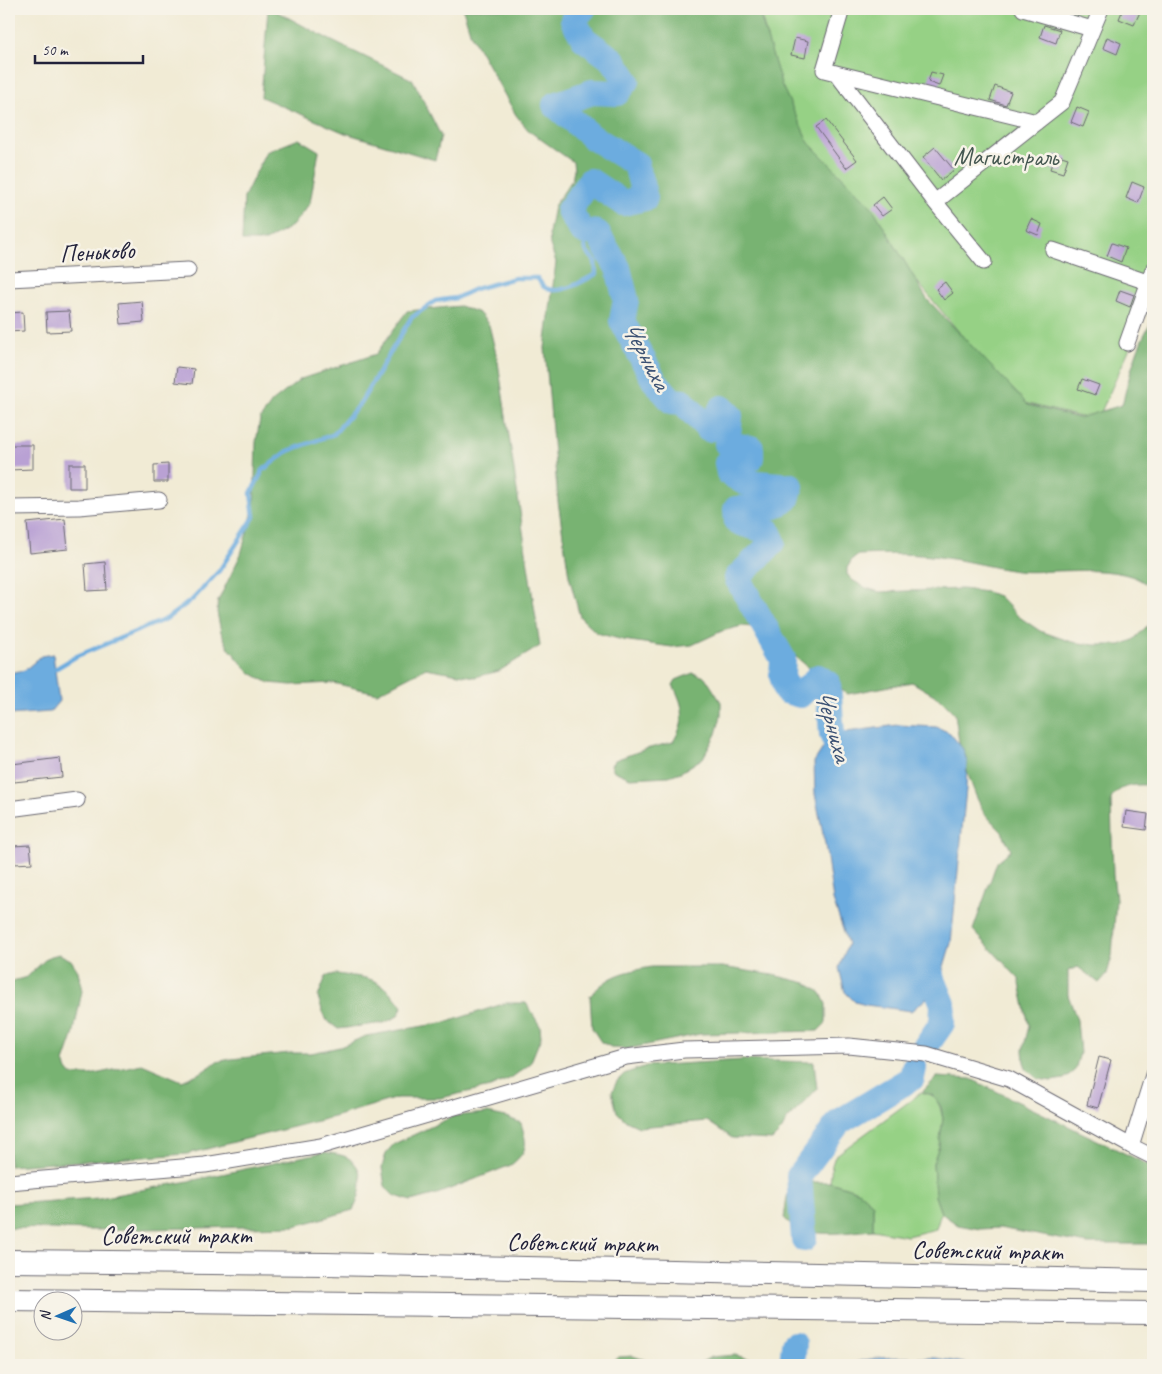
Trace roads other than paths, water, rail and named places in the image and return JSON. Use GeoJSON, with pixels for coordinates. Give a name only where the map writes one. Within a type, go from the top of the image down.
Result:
{"type":"FeatureCollection","features":[{"type":"Feature","properties":{"kind":"highway","name":"Советский тракт"},"geometry":{"type":"LineString","coordinates":[[9,1261],[326,1264],[1153,1281]]}},
{"type":"Feature","properties":{"kind":"highway"},"geometry":{"type":"LineString","coordinates":[[9,1300],[1153,1313]]}},
{"type":"Feature","properties":{"kind":"street"},"geometry":{"type":"LineString","coordinates":[[842,9],[824,70],[1037,122]]}},
{"type":"Feature","properties":{"kind":"street"},"geometry":{"type":"LineString","coordinates":[[1023,9],[1092,28]]}},
{"type":"Feature","properties":{"kind":"street"},"geometry":{"type":"LineString","coordinates":[[935,202],[1062,102],[1101,9]]}},
{"type":"Feature","properties":{"kind":"street"},"geometry":{"type":"LineString","coordinates":[[836,73],[935,202],[984,262]]}},
{"type":"Feature","properties":{"kind":"street"},"geometry":{"type":"LineString","coordinates":[[1053,250],[1152,279],[1127,343]]}},
{"type":"Feature","properties":{"kind":"street","name":"Пеньково"},"geometry":{"type":"LineString","coordinates":[[9,279],[188,270]]}},
{"type":"Feature","properties":{"kind":"street"},"geometry":{"type":"LineString","coordinates":[[9,508],[79,506],[159,500]]}},
{"type":"Feature","properties":{"kind":"street"},"geometry":{"type":"LineString","coordinates":[[9,809],[77,800]]}},
{"type":"Feature","properties":{"kind":"street"},"geometry":{"type":"LineString","coordinates":[[9,1182],[206,1165],[321,1146],[626,1057],[684,1050],[849,1046],[926,1054],[1009,1079],[1153,1157]]}},
{"type":"Feature","properties":{"kind":"street"},"geometry":{"type":"LineString","coordinates":[[1131,1146],[1153,1075]]}},
{"type":"Feature","properties":{"kind":"water"},"geometry":{"type":"Polygon","coordinates":[[[53,654],[59,701],[50,712],[9,715],[9,673],[25,670],[41,656],[53,654]]]}},
{"type":"Feature","properties":{"kind":"water"},"geometry":{"type":"Polygon","coordinates":[[[898,725],[937,727],[950,733],[963,749],[967,761],[951,943],[937,990],[911,1011],[855,1002],[845,992],[839,968],[848,944],[833,900],[815,794],[814,762],[832,734],[898,725]]]}},
{"type":"Feature","properties":{"kind":"water"},"geometry":{"type":"Polygon","coordinates":[[[880,1358],[936,1358],[976,1365],[849,1365],[880,1358]]]}},
{"type":"Feature","properties":{"kind":"waterway","name":"Черниха"},"geometry":{"type":"LineString","coordinates":[[583,9],[573,20],[584,39],[613,60],[627,81],[617,93],[592,92],[555,105],[592,137],[636,164],[645,198],[623,203],[590,181],[569,210],[582,231],[597,233],[618,268],[626,300],[622,321],[654,380],[672,401],[683,402],[708,429],[722,408],[730,416],[727,444],[751,448],[751,458],[727,463],[729,473],[744,482],[791,486],[787,499],[775,506],[736,509],[737,522],[768,531],[773,542],[737,578],[783,659],[782,675],[786,691],[800,695],[818,677],[828,684],[832,734],[845,767]]}},
{"type":"Feature","properties":{"kind":"waterway"},"geometry":{"type":"LineString","coordinates":[[55,669],[77,656],[166,619],[193,599],[219,571],[254,517],[251,493],[263,470],[288,451],[334,434],[361,402],[411,318],[435,301],[456,298],[475,289],[515,278],[537,278],[544,287],[556,290],[570,287],[596,274],[595,261],[586,251],[582,231]]}},
{"type":"Feature","properties":{"kind":"waterway","name":"Черниха"},"geometry":{"type":"LineString","coordinates":[[924,958],[943,1004],[942,1023],[926,1046]]}},
{"type":"Feature","properties":{"kind":"waterway","name":"Черниха"},"geometry":{"type":"LineString","coordinates":[[804,1239],[799,1176],[839,1122],[912,1078],[914,1068]]}},
{"type":"Feature","properties":{"kind":"waterway","name":"Черниха"},"geometry":{"type":"LineString","coordinates":[[792,1365],[794,1344]]}},
{"type":"Feature","properties":{"kind":"park label","name":"Магистраль"},"geometry":{"type":"Point","coordinates":[1006,156]}}]}
